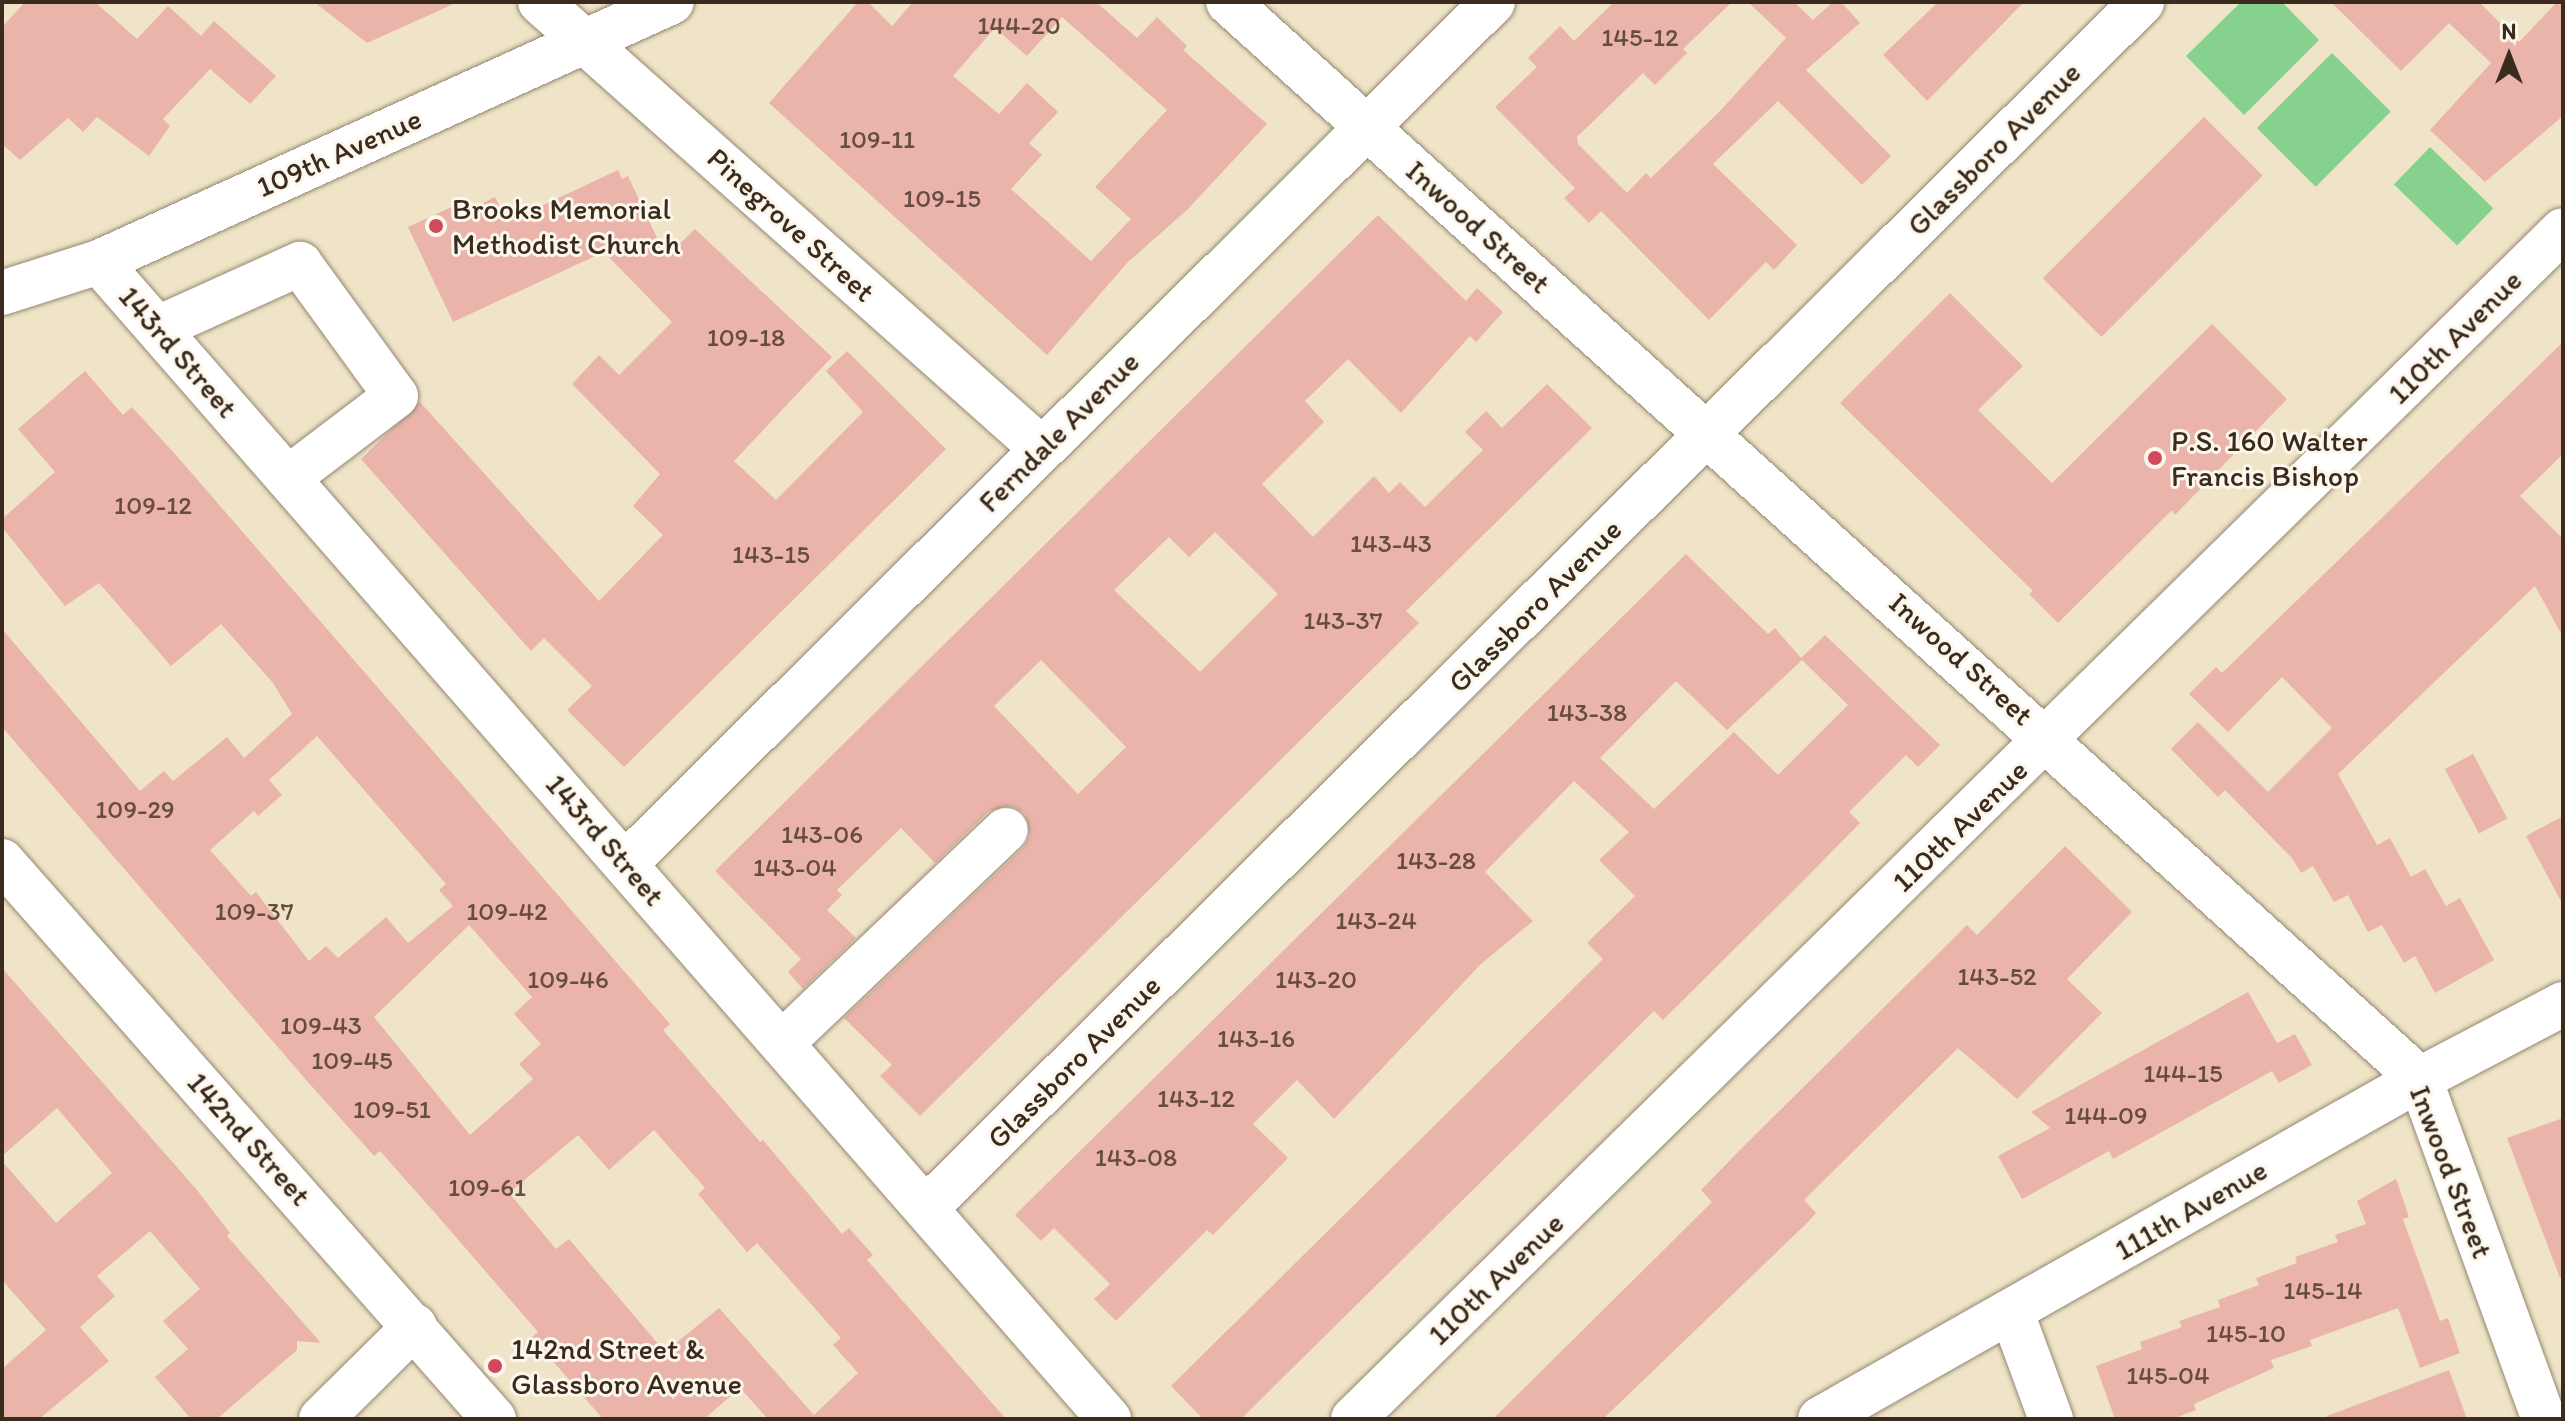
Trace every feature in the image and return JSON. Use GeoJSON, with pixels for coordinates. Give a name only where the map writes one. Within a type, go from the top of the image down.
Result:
{"type":"FeatureCollection","features":[{"type":"Feature","properties":{"kind":"street","name":"Pinegrove Street"},"geometry":{"type":"LineString","coordinates":[[540,2],[1042,449]]}},
{"type":"Feature","properties":{"kind":"street","name":"109th Avenue"},"geometry":{"type":"LineString","coordinates":[[2,293],[99,262],[672,2]]}},
{"type":"Feature","properties":{"kind":"street","name":"Inwood Street"},"geometry":{"type":"LineString","coordinates":[[1228,2],[2049,739],[2420,1079],[2544,1419]]}},
{"type":"Feature","properties":{"kind":"street","name":"Ferndale Avenue"},"geometry":{"type":"LineString","coordinates":[[626,863],[1493,2]]}},
{"type":"Feature","properties":{"kind":"street","name":"Glassboro Avenue"},"geometry":{"type":"LineString","coordinates":[[926,1208],[2142,2]]}},
{"type":"Feature","properties":{"kind":"street","name":"110th Avenue"},"geometry":{"type":"LineString","coordinates":[[1353,1419],[2049,739],[2563,230]]}},
{"type":"Feature","properties":{"kind":"street","name":"143rd Street"},"geometry":{"type":"LineString","coordinates":[[99,262],[1109,1419]]}},
{"type":"Feature","properties":{"kind":"street"},"geometry":{"type":"LineString","coordinates":[[158,328],[300,264],[396,396],[288,478]]}},
{"type":"Feature","properties":{"kind":"street"},"geometry":{"type":"LineString","coordinates":[[782,1043],[1006,830]]}},
{"type":"Feature","properties":{"kind":"street","name":"142nd Street"},"geometry":{"type":"LineString","coordinates":[[2,861],[494,1419]]}},
{"type":"Feature","properties":{"kind":"street","name":"111th Avenue"},"geometry":{"type":"LineString","coordinates":[[1822,1419],[2420,1079],[2563,1004]]}},
{"type":"Feature","properties":{"kind":"street"},"geometry":{"type":"LineString","coordinates":[[2012,1313],[2051,1419]]}},
{"type":"Feature","properties":{"kind":"street"},"geometry":{"type":"LineString","coordinates":[[321,1419],[415,1326]]}},
{"type":"Feature","properties":{"kind":"green space"},"geometry":{"type":"Polygon","coordinates":[[[2241,2],[2282,2],[2319,40],[2244,115],[2186,56],[2241,2]]]}},
{"type":"Feature","properties":{"kind":"green space"},"geometry":{"type":"Polygon","coordinates":[[[2332,53],[2391,112],[2316,187],[2257,128],[2332,53]]]}},
{"type":"Feature","properties":{"kind":"green space"},"geometry":{"type":"Polygon","coordinates":[[[2430,147],[2493,208],[2457,246],[2394,184],[2430,147]]]}},
{"type":"Feature","properties":{"kind":"building"},"geometry":{"type":"Polygon","coordinates":[[[25,2],[95,2],[137,39],[168,6],[201,36],[214,21],[276,76],[250,104],[210,69],[163,119],[170,126],[149,156],[97,117],[83,132],[68,118],[20,160],[2,144],[2,27],[25,2]]]}},
{"type":"Feature","properties":{"kind":"building"},"geometry":{"type":"Polygon","coordinates":[[[314,2],[458,2],[367,43],[314,2]]]}},
{"type":"Feature","properties":{"kind":"building"},"geometry":{"type":"Polygon","coordinates":[[[858,2],[868,2],[892,26],[913,2],[1096,2],[1137,38],[1157,17],[1187,46],[1183,50],[1267,124],[1187,210],[1128,262],[1047,355],[769,103],[858,2]],[[1062,17],[1027,56],[995,28],[953,76],[999,114],[1027,83],[1058,112],[1029,143],[1042,155],[1011,189],[1091,261],[1131,219],[1095,187],[1167,110],[1062,17]]]}},
{"type":"Feature","properties":{"kind":"building"},"geometry":{"type":"Polygon","coordinates":[[[1614,2],[1732,2],[1683,49],[1687,53],[1655,85],[1643,73],[1577,137],[1578,144],[1627,193],[1646,173],[1651,178],[1720,111],[1786,38],[1748,2],[1794,2],[1813,20],[1833,2],[1841,2],[1860,23],[1806,70],[1891,156],[1862,185],[1778,101],[1713,164],[1797,245],[1774,270],[1766,262],[1709,320],[1601,211],[1589,223],[1564,198],[1575,188],[1495,107],[1537,67],[1528,58],[1560,26],[1574,41],[1614,2]]]}},
{"type":"Feature","properties":{"kind":"building"},"geometry":{"type":"Polygon","coordinates":[[[1938,2],[2024,2],[1927,101],[1883,55],[1938,2]]]}},
{"type":"Feature","properties":{"kind":"building"},"geometry":{"type":"Polygon","coordinates":[[[2331,2],[2479,2],[2519,42],[2557,2],[2563,2],[2563,116],[2485,182],[2430,130],[2491,63],[2449,23],[2401,71],[2331,2]]]}},
{"type":"Feature","properties":{"kind":"building"},"geometry":{"type":"Polygon","coordinates":[[[2204,117],[2263,176],[2101,337],[2043,278],[2204,117]]]}},
{"type":"Feature","properties":{"kind":"building"},"geometry":{"type":"Polygon","coordinates":[[[618,170],[622,179],[628,176],[666,257],[695,229],[832,357],[734,461],[776,500],[863,412],[826,371],[847,351],[946,449],[624,767],[567,710],[592,686],[544,638],[531,651],[361,459],[420,402],[599,601],[663,535],[633,506],[660,474],[572,384],[599,355],[619,375],[672,322],[604,252],[453,322],[408,227],[456,205],[460,214],[495,197],[507,222],[618,170]]]}},
{"type":"Feature","properties":{"kind":"building"},"geometry":{"type":"Polygon","coordinates":[[[1378,215],[1466,301],[1477,288],[1503,312],[1476,342],[1470,336],[1401,413],[1348,359],[1305,401],[1324,422],[1262,484],[1313,537],[1374,476],[1389,493],[1400,482],[1425,507],[1483,450],[1465,432],[1486,411],[1502,428],[1547,384],[1592,428],[1406,611],[1419,623],[920,1116],[880,1076],[892,1065],[844,1018],[1023,848],[1030,836],[1025,813],[1012,806],[989,811],[935,863],[901,828],[837,890],[842,895],[827,910],[856,938],[803,989],[788,972],[801,959],[715,871],[1378,215]],[[1215,532],[1189,557],[1169,537],[1114,590],[1200,672],[1278,594],[1215,532]],[[1041,660],[994,706],[1078,794],[1126,747],[1041,660]]]}},
{"type":"Feature","properties":{"kind":"building","name":"P.S. 160 Walter Francis Bishop"},"geometry":{"type":"Polygon","coordinates":[[[1950,293],[2023,366],[1978,410],[2052,483],[2212,324],[2287,399],[2175,515],[2172,510],[2058,623],[2029,594],[2033,591],[1840,403],[1950,293]]]}},
{"type":"Feature","properties":{"kind":"building"},"geometry":{"type":"Polygon","coordinates":[[[2563,342],[2563,454],[2520,496],[2563,539],[2563,637],[2535,586],[2338,774],[2377,845],[2390,838],[2411,877],[2425,869],[2446,906],[2460,898],[2494,960],[2435,993],[2415,956],[2404,963],[2382,925],[2368,932],[2348,895],[2334,902],[2313,866],[2301,873],[2292,858],[2225,790],[2218,797],[2171,749],[2198,722],[2268,792],[2332,728],[2282,677],[2228,732],[2189,694],[2216,667],[2222,673],[2563,342]]]}},
{"type":"Feature","properties":{"kind":"building"},"geometry":{"type":"Polygon","coordinates":[[[85,371],[123,415],[132,407],[670,1024],[663,1030],[760,1142],[763,1140],[842,1234],[849,1228],[873,1255],[867,1260],[1006,1419],[768,1419],[740,1388],[704,1419],[603,1419],[532,1337],[538,1332],[442,1221],[380,1151],[374,1156],[307,1081],[2,727],[2,629],[140,791],[164,771],[173,781],[227,737],[244,758],[292,714],[273,683],[221,624],[171,666],[99,583],[65,606],[2,527],[2,519],[55,472],[18,429],[85,371]],[[317,736],[269,780],[282,795],[258,816],[254,811],[210,850],[251,896],[256,892],[309,961],[326,946],[338,958],[386,917],[408,943],[453,906],[439,890],[446,884],[317,736]],[[469,925],[374,1017],[470,1135],[533,1079],[519,1064],[541,1044],[514,1014],[532,997],[469,925]],[[654,1130],[609,1170],[578,1135],[509,1193],[556,1249],[569,1239],[665,1352],[719,1308],[814,1415],[858,1373],[833,1345],[841,1338],[757,1243],[747,1252],[698,1194],[705,1188],[654,1130]]]}},
{"type":"Feature","properties":{"kind":"building"},"geometry":{"type":"Polygon","coordinates":[[[1686,554],[1768,634],[1775,628],[1801,658],[1825,635],[1940,745],[1918,767],[1906,755],[1849,812],[1860,823],[1799,885],[1663,1020],[1654,1011],[1241,1419],[1203,1419],[1171,1386],[1603,959],[1587,943],[1635,896],[1599,860],[1629,832],[1574,781],[1485,872],[1533,921],[1481,964],[1334,1119],[1297,1080],[1253,1124],[1288,1158],[1213,1235],[1207,1230],[1116,1321],[1094,1299],[1110,1284],[1054,1228],[1041,1241],[1015,1215],[1686,554]],[[1802,660],[1727,730],[1676,681],[1600,758],[1654,809],[1734,732],[1778,775],[1848,705],[1802,660]]]}},
{"type":"Feature","properties":{"kind":"building"},"geometry":{"type":"Polygon","coordinates":[[[2473,754],[2507,818],[2479,833],[2445,769],[2473,754]]]}},
{"type":"Feature","properties":{"kind":"building"},"geometry":{"type":"Polygon","coordinates":[[[2563,816],[2563,905],[2526,836],[2563,816]]]}},
{"type":"Feature","properties":{"kind":"building"},"geometry":{"type":"Polygon","coordinates":[[[2065,846],[2132,912],[2067,979],[2102,1013],[2017,1099],[1958,1048],[1804,1200],[1816,1213],[1808,1222],[1603,1419],[1493,1419],[1712,1202],[1701,1190],[1740,1150],[1967,925],[1977,935],[2065,846]]]}},
{"type":"Feature","properties":{"kind":"building"},"geometry":{"type":"Polygon","coordinates":[[[2,968],[197,1190],[230,1233],[227,1236],[321,1343],[297,1341],[297,1350],[217,1419],[191,1419],[155,1377],[188,1349],[163,1321],[200,1289],[150,1231],[97,1276],[115,1296],[80,1327],[109,1361],[39,1419],[2,1419],[2,1369],[46,1330],[2,1280],[2,1161],[56,1223],[112,1173],[57,1108],[2,1156],[2,968]]]}},
{"type":"Feature","properties":{"kind":"building"},"geometry":{"type":"Polygon","coordinates":[[[2248,992],[2277,1043],[2295,1034],[2312,1065],[2279,1083],[2272,1071],[2113,1159],[2109,1151],[2022,1199],[1998,1156],[2050,1128],[2031,1112],[2248,992]]]}},
{"type":"Feature","properties":{"kind":"building"},"geometry":{"type":"Polygon","coordinates":[[[2563,1118],[2563,1277],[2560,1278],[2507,1138],[2563,1118]]]}},
{"type":"Feature","properties":{"kind":"building"},"geometry":{"type":"Polygon","coordinates":[[[2396,1179],[2409,1217],[2403,1219],[2440,1321],[2448,1318],[2460,1353],[2420,1368],[2398,1308],[2310,1340],[2312,1346],[2271,1360],[2274,1368],[2194,1404],[2196,1410],[2172,1419],[2115,1419],[2096,1366],[2142,1349],[2140,1342],[2182,1327],[2179,1321],[2220,1307],[2218,1300],[2259,1285],[2256,1278],[2297,1263],[2295,1257],[2338,1242],[2335,1235],[2366,1224],[2357,1201],[2396,1179]]]}},
{"type":"Feature","properties":{"kind":"building"},"geometry":{"type":"Polygon","coordinates":[[[2449,1370],[2467,1419],[2327,1419],[2327,1416],[2449,1370]]]}},
{"type":"Feature","properties":{"kind":"place","name":"Brooks Memorial Methodist Church"},"geometry":{"type":"Point","coordinates":[436,226]}},
{"type":"Feature","properties":{"kind":"place","name":"P.S. 160 Walter Francis Bishop"},"geometry":{"type":"Point","coordinates":[2155,458]}},
{"type":"Feature","properties":{"kind":"place","name":"142nd Street & Glassboro Avenue"},"geometry":{"type":"Point","coordinates":[495,1366]}}]}
